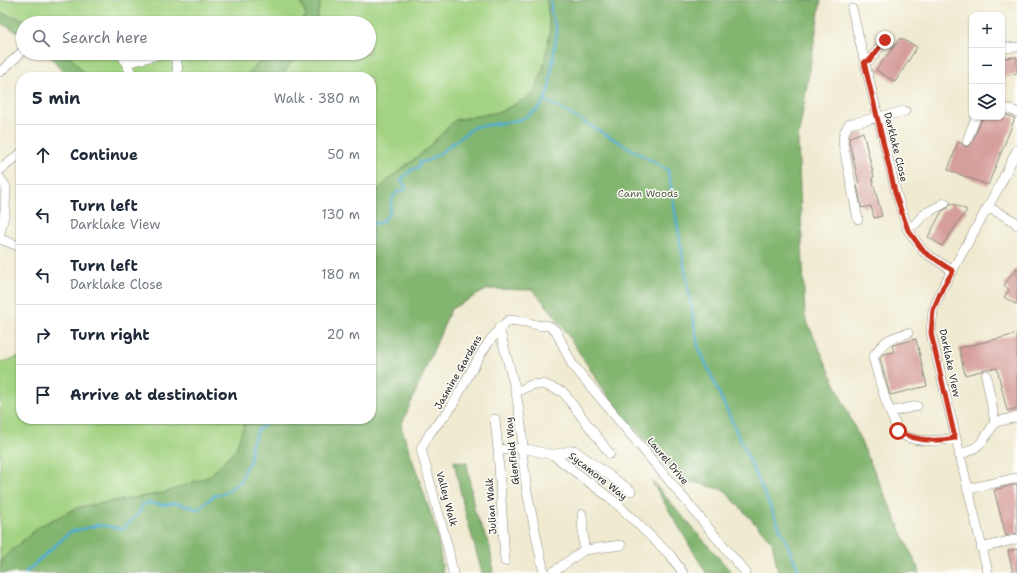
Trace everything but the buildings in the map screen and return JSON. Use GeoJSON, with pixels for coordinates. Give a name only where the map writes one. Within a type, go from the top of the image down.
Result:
{"type":"FeatureCollection","features":[{"type":"Feature","properties":{"kind":"street","name":"Darklake Close"},"geometry":{"type":"LineString","coordinates":[[852,9],[896,196],[907,227],[924,252],[953,271]]}},
{"type":"Feature","properties":{"kind":"street"},"geometry":{"type":"LineString","coordinates":[[864,62],[870,60],[885,40]]}},
{"type":"Feature","properties":{"kind":"street"},"geometry":{"type":"LineString","coordinates":[[1005,48],[1017,47]]}},
{"type":"Feature","properties":{"kind":"street"},"geometry":{"type":"LineString","coordinates":[[0,72],[16,57]]}},
{"type":"Feature","properties":{"kind":"street"},"geometry":{"type":"LineString","coordinates":[[125,60],[131,72]]}},
{"type":"Feature","properties":{"kind":"street"},"geometry":{"type":"LineString","coordinates":[[127,64],[141,60]]}},
{"type":"Feature","properties":{"kind":"street"},"geometry":{"type":"LineString","coordinates":[[177,60],[178,62],[177,72]]}},
{"type":"Feature","properties":{"kind":"street"},"geometry":{"type":"LineString","coordinates":[[1005,108],[1017,112]]}},
{"type":"Feature","properties":{"kind":"street"},"geometry":{"type":"LineString","coordinates":[[858,219],[843,143],[844,133],[849,124],[905,111]]}},
{"type":"Feature","properties":{"kind":"street"},"geometry":{"type":"LineString","coordinates":[[967,141],[975,120]]}},
{"type":"Feature","properties":{"kind":"street","name":"Darklake View"},"geometry":{"type":"LineString","coordinates":[[988,573],[931,333],[933,310],[943,287],[1016,155]]}},
{"type":"Feature","properties":{"kind":"street"},"geometry":{"type":"LineString","coordinates":[[0,170],[16,157]]}},
{"type":"Feature","properties":{"kind":"street"},"geometry":{"type":"LineString","coordinates":[[0,178],[6,187],[5,211],[0,234]]}},
{"type":"Feature","properties":{"kind":"street"},"geometry":{"type":"LineString","coordinates":[[907,227],[914,225],[926,213],[945,203]]}},
{"type":"Feature","properties":{"kind":"street"},"geometry":{"type":"LineString","coordinates":[[988,207],[1017,225]]}},
{"type":"Feature","properties":{"kind":"street"},"geometry":{"type":"LineString","coordinates":[[0,239],[16,245]]}},
{"type":"Feature","properties":{"kind":"street","name":"Jasmine Gardens"},"geometry":{"type":"LineString","coordinates":[[430,432],[445,418],[459,395],[474,364],[490,338],[499,328],[509,320],[552,327]]}},
{"type":"Feature","properties":{"kind":"street","name":"Laurel Drive"},"geometry":{"type":"LineString","coordinates":[[552,327],[556,331],[572,364],[746,573]]}},
{"type":"Feature","properties":{"kind":"street","name":"Glenfield Way"},"geometry":{"type":"LineString","coordinates":[[499,328],[516,392],[522,432],[527,492],[544,573]]}},
{"type":"Feature","properties":{"kind":"street"},"geometry":{"type":"LineString","coordinates":[[908,333],[889,338],[881,345],[873,357],[885,402],[898,431],[908,437],[922,440],[941,441],[955,438]]}},
{"type":"Feature","properties":{"kind":"street"},"geometry":{"type":"LineString","coordinates":[[959,455],[972,450],[982,443],[995,422],[986,375]]}},
{"type":"Feature","properties":{"kind":"street"},"geometry":{"type":"LineString","coordinates":[[516,392],[531,385],[543,384],[563,392],[610,454]]}},
{"type":"Feature","properties":{"kind":"street"},"geometry":{"type":"LineString","coordinates":[[890,412],[918,406]]}},
{"type":"Feature","properties":{"kind":"street"},"geometry":{"type":"LineString","coordinates":[[995,422],[1017,417]]}},
{"type":"Feature","properties":{"kind":"street","name":"Julian Walk"},"geometry":{"type":"LineString","coordinates":[[495,419],[505,561]]}},
{"type":"Feature","properties":{"kind":"street","name":"Valley Walk"},"geometry":{"type":"LineString","coordinates":[[430,432],[422,449],[448,548],[453,573]]}},
{"type":"Feature","properties":{"kind":"street"},"geometry":{"type":"LineString","coordinates":[[498,450],[523,448]]}},
{"type":"Feature","properties":{"kind":"street","name":"Sycamore Way"},"geometry":{"type":"LineString","coordinates":[[523,448],[554,455],[614,500],[670,556],[682,573]]}},
{"type":"Feature","properties":{"kind":"street"},"geometry":{"type":"LineString","coordinates":[[554,455],[574,450],[632,491]]}},
{"type":"Feature","properties":{"kind":"street"},"geometry":{"type":"LineString","coordinates":[[967,489],[1017,478]]}},
{"type":"Feature","properties":{"kind":"street"},"geometry":{"type":"LineString","coordinates":[[582,514],[584,550]]}},
{"type":"Feature","properties":{"kind":"street"},"geometry":{"type":"LineString","coordinates":[[981,548],[1017,539]]}},
{"type":"Feature","properties":{"kind":"street"},"geometry":{"type":"LineString","coordinates":[[552,573],[584,550],[621,545]]}},
{"type":"Feature","properties":{"kind":"green space"},"geometry":{"type":"Polygon","coordinates":[[[0,0],[300,0],[306,16],[16,16],[16,17],[0,13],[0,0]]]}},
{"type":"Feature","properties":{"kind":"green space"},"geometry":{"type":"Polygon","coordinates":[[[300,0],[319,0],[320,4],[317,16],[306,16],[300,0]]]}},
{"type":"Feature","properties":{"kind":"green space"},"geometry":{"type":"Polygon","coordinates":[[[319,0],[547,0],[550,32],[543,70],[533,95],[500,112],[455,120],[426,150],[376,191],[376,72],[285,72],[294,60],[376,60],[376,16],[317,16],[320,4],[319,0]]]}},
{"type":"Feature","properties":{"kind":"green space","name":"Cann Woods"},"geometry":{"type":"Polygon","coordinates":[[[547,0],[821,0],[798,140],[805,317],[920,573],[778,573],[772,542],[724,490],[680,479],[617,410],[556,317],[533,290],[488,289],[451,309],[401,426],[437,532],[443,573],[0,573],[0,563],[4,557],[40,526],[79,507],[164,493],[210,476],[236,448],[244,424],[376,424],[376,191],[426,150],[455,120],[500,112],[533,95],[543,70],[550,32],[547,0]]]}},
{"type":"Feature","properties":{"kind":"green space"},"geometry":{"type":"Polygon","coordinates":[[[0,13],[16,17],[16,31],[0,23],[0,13]]]}},
{"type":"Feature","properties":{"kind":"green space"},"geometry":{"type":"Polygon","coordinates":[[[53,60],[73,60],[84,72],[63,72],[53,60]]]}},
{"type":"Feature","properties":{"kind":"green space"},"geometry":{"type":"Polygon","coordinates":[[[73,60],[262,60],[249,72],[84,72],[73,60]]]}},
{"type":"Feature","properties":{"kind":"green space"},"geometry":{"type":"Polygon","coordinates":[[[262,60],[294,60],[285,72],[249,72],[262,60]]]}},
{"type":"Feature","properties":{"kind":"green space"},"geometry":{"type":"Polygon","coordinates":[[[16,358],[16,424],[244,424],[236,448],[210,476],[164,493],[79,507],[40,526],[4,557],[0,563],[0,363],[16,358]]]}},
{"type":"Feature","properties":{"kind":"green space"},"geometry":{"type":"Polygon","coordinates":[[[454,461],[467,463],[474,509],[490,547],[493,573],[482,573],[463,504],[454,461]]]}},
{"type":"Feature","properties":{"kind":"green space"},"geometry":{"type":"Polygon","coordinates":[[[651,480],[732,573],[706,573],[651,480]]]}},
{"type":"Feature","properties":{"kind":"waterway"},"geometry":{"type":"LineString","coordinates":[[376,223],[382,222],[390,212],[392,198],[398,191],[404,191],[406,187],[401,180],[411,170],[419,167],[420,162],[427,161],[439,154],[474,127],[522,119],[538,109],[545,100],[549,88],[557,31],[551,12],[551,0]]}},
{"type":"Feature","properties":{"kind":"waterway"},"geometry":{"type":"LineString","coordinates":[[545,100],[668,170],[698,346],[800,573]]}},
{"type":"Feature","properties":{"kind":"waterway"},"geometry":{"type":"LineString","coordinates":[[25,573],[70,532],[99,525],[123,529],[140,512],[142,505],[148,503],[164,505],[175,503],[198,509],[215,495],[223,494],[241,481],[245,468],[250,461],[251,447],[257,431],[266,424]]}},
{"type":"Feature","properties":{"kind":"route"},"geometry":{"type":"LineString","coordinates":[[885,40],[870,60],[864,62],[896,196],[908,230],[924,252],[953,271],[943,287],[933,310],[931,333],[955,438],[941,441],[922,440],[908,437],[898,431]]}}]}
